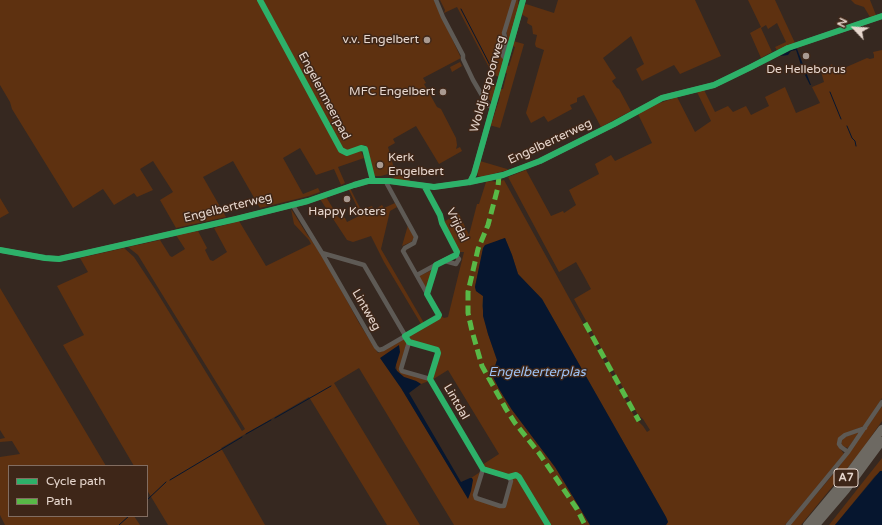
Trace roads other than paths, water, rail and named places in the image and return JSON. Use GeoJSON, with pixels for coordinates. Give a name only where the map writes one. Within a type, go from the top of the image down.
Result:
{"type":"FeatureCollection","features":[{"type":"Feature","properties":{"kind":"highway","name":"A7"},"geometry":{"type":"LineString","coordinates":[[807,525],[841,484],[882,429]]}},
{"type":"Feature","properties":{"kind":"highway","name":"A7"},"geometry":{"type":"LineString","coordinates":[[816,525],[846,490],[882,441]]}},
{"type":"Feature","properties":{"kind":"street","name":"Woldjerspoorweg"},"geometry":{"type":"LineString","coordinates":[[436,0],[443,17],[463,55],[463,59],[473,80],[487,104],[492,108]]}},
{"type":"Feature","properties":{"kind":"street","name":"Woldjerspoorweg"},"geometry":{"type":"LineString","coordinates":[[506,59],[503,56],[506,42],[504,33],[514,0]]}},
{"type":"Feature","properties":{"kind":"street","name":"Woldjerspoorweg"},"geometry":{"type":"LineString","coordinates":[[470,182],[474,174],[523,0]]}},
{"type":"Feature","properties":{"kind":"street","name":"Engelberterweg"},"geometry":{"type":"LineString","coordinates":[[0,250],[59,259],[145,240],[292,204],[323,196],[354,184],[368,181],[387,181],[434,187],[470,182],[510,173],[540,161],[662,98],[714,85],[751,68],[788,48],[882,16]]}},
{"type":"Feature","properties":{"kind":"street"},"geometry":{"type":"LineString","coordinates":[[474,174],[479,180]]}},
{"type":"Feature","properties":{"kind":"street"},"geometry":{"type":"LineString","coordinates":[[387,181],[387,184],[416,237],[414,243],[405,248],[403,251],[438,314],[438,317],[405,336]]}},
{"type":"Feature","properties":{"kind":"street"},"geometry":{"type":"LineString","coordinates":[[292,204],[322,253],[364,265],[409,342]]}},
{"type":"Feature","properties":{"kind":"street","name":"Lintweg"},"geometry":{"type":"LineString","coordinates":[[322,253],[379,350],[405,336]]}},
{"type":"Feature","properties":{"kind":"street"},"geometry":{"type":"LineString","coordinates":[[417,275],[445,261]]}},
{"type":"Feature","properties":{"kind":"street"},"geometry":{"type":"LineString","coordinates":[[427,294],[436,265]]}},
{"type":"Feature","properties":{"kind":"street","name":"Lintdal"},"geometry":{"type":"LineString","coordinates":[[430,379],[438,353],[437,350],[409,342],[401,369],[402,371],[430,379],[483,469]]}},
{"type":"Feature","properties":{"kind":"street"},"geometry":{"type":"LineString","coordinates":[[788,525],[848,452],[882,402]]}},
{"type":"Feature","properties":{"kind":"street"},"geometry":{"type":"LineString","coordinates":[[848,452],[840,447],[840,439],[845,435],[865,428]]}},
{"type":"Feature","properties":{"kind":"street"},"geometry":{"type":"LineString","coordinates":[[483,469],[509,477],[511,481],[504,506],[476,498],[475,495],[483,469]]}},
{"type":"Feature","properties":{"kind":"water"},"geometry":{"type":"Polygon","coordinates":[[[795,48],[797,49],[811,85],[803,71],[796,50],[791,51],[788,55],[780,56],[795,48]]]}},
{"type":"Feature","properties":{"kind":"water","name":"Engelberterplas"},"geometry":{"type":"Polygon","coordinates":[[[505,238],[518,274],[542,299],[666,517],[668,522],[666,525],[590,525],[555,467],[512,410],[499,389],[492,375],[497,360],[483,316],[483,296],[476,291],[475,287],[483,248],[485,245],[505,238]]]}},
{"type":"Feature","properties":{"kind":"water"},"geometry":{"type":"Polygon","coordinates":[[[399,345],[400,352],[395,368],[404,377],[421,384],[409,393],[461,482],[472,478],[471,491],[468,499],[401,388],[380,358],[399,345]]]}},
{"type":"Feature","properties":{"kind":"water"},"geometry":{"type":"Polygon","coordinates":[[[880,471],[882,471],[882,525],[835,525],[880,471]]]}},
{"type":"Feature","properties":{"kind":"waterway"},"geometry":{"type":"LineString","coordinates":[[461,9],[492,69]]}},
{"type":"Feature","properties":{"kind":"waterway"},"geometry":{"type":"LineString","coordinates":[[830,92],[841,119]]}},
{"type":"Feature","properties":{"kind":"waterway"},"geometry":{"type":"LineString","coordinates":[[847,126],[856,146]]}},
{"type":"Feature","properties":{"kind":"waterway"},"geometry":{"type":"LineString","coordinates":[[275,418],[331,386]]}},
{"type":"Feature","properties":{"kind":"waterway"},"geometry":{"type":"LineString","coordinates":[[246,434],[271,420]]}},
{"type":"Feature","properties":{"kind":"waterway"},"geometry":{"type":"LineString","coordinates":[[170,480],[242,437]]}},
{"type":"Feature","properties":{"kind":"waterway"},"geometry":{"type":"LineString","coordinates":[[148,499],[166,482]]}},
{"type":"Feature","properties":{"kind":"waterway"},"geometry":{"type":"LineString","coordinates":[[119,525],[128,517]]}},
{"type":"Feature","properties":{"kind":"place","name":"v.v. Engelbert"},"geometry":{"type":"Point","coordinates":[427,40]}},
{"type":"Feature","properties":{"kind":"place","name":"De Helleborus"},"geometry":{"type":"Point","coordinates":[806,56]}},
{"type":"Feature","properties":{"kind":"place","name":"MFC Engelbert"},"geometry":{"type":"Point","coordinates":[443,92]}},
{"type":"Feature","properties":{"kind":"place","name":"Kerk Engelbert"},"geometry":{"type":"Point","coordinates":[380,165]}},
{"type":"Feature","properties":{"kind":"place","name":"Happy Koters"},"geometry":{"type":"Point","coordinates":[347,199]}}]}
